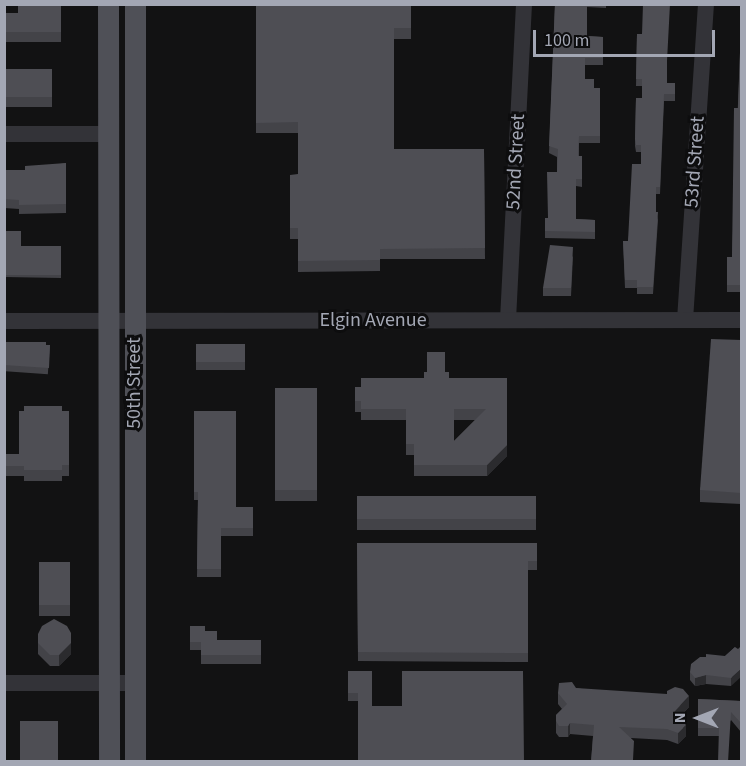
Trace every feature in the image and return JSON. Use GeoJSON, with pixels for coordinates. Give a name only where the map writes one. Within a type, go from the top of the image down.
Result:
{"type":"FeatureCollection","features":[{"type":"Feature","properties":{"kind":"main road","name":"50th Street"},"geometry":{"type":"LineString","coordinates":[[108,4],[109,762]]}},
{"type":"Feature","properties":{"kind":"main road","name":"50th Street"},"geometry":{"type":"LineString","coordinates":[[135,4],[135,762]]}},
{"type":"Feature","properties":{"kind":"street","name":"52nd Street"},"geometry":{"type":"LineString","coordinates":[[508,320],[524,4]]}},
{"type":"Feature","properties":{"kind":"street","name":"53rd Street"},"geometry":{"type":"LineString","coordinates":[[685,320],[706,4]]}},
{"type":"Feature","properties":{"kind":"street"},"geometry":{"type":"LineString","coordinates":[[4,134],[108,134]]}},
{"type":"Feature","properties":{"kind":"street","name":"Elgin Avenue"},"geometry":{"type":"LineString","coordinates":[[4,321],[741,320]]}},
{"type":"Feature","properties":{"kind":"street"},"geometry":{"type":"LineString","coordinates":[[4,683],[135,683]]}},
{"type":"Feature","properties":{"kind":"building"},"geometry":{"type":"Polygon","coordinates":[[[18,4],[61,4],[61,32],[4,32],[4,13],[18,13],[18,4]]]}},
{"type":"Feature","properties":{"kind":"building"},"geometry":{"type":"Polygon","coordinates":[[[256,4],[411,4],[411,28],[394,28],[394,149],[484,149],[485,248],[380,249],[380,260],[298,261],[298,228],[290,228],[290,175],[298,174],[298,122],[256,123],[256,4]]]}},
{"type":"Feature","properties":{"kind":"building"},"geometry":{"type":"Polygon","coordinates":[[[555,4],[587,4],[587,36],[603,37],[603,58],[585,58],[585,79],[594,79],[594,88],[600,88],[600,136],[579,136],[578,156],[582,156],[582,179],[576,179],[576,219],[595,220],[595,232],[545,231],[545,218],[548,218],[547,172],[557,172],[558,149],[549,146],[555,4]]]}},
{"type":"Feature","properties":{"kind":"building"},"geometry":{"type":"Polygon","coordinates":[[[643,4],[670,4],[667,83],[675,83],[675,94],[664,94],[660,187],[656,187],[656,212],[658,212],[653,287],[637,287],[637,280],[625,280],[623,241],[628,241],[632,164],[641,164],[641,145],[636,145],[635,139],[636,98],[642,98],[642,79],[636,79],[637,34],[642,34],[643,4]]]}},
{"type":"Feature","properties":{"kind":"building"},"geometry":{"type":"Polygon","coordinates":[[[741,26],[741,285],[727,285],[727,257],[732,257],[734,108],[738,108],[741,26]]]}},
{"type":"Feature","properties":{"kind":"building"},"geometry":{"type":"Polygon","coordinates":[[[4,69],[52,69],[52,97],[4,97],[4,69]]]}},
{"type":"Feature","properties":{"kind":"building"},"geometry":{"type":"Polygon","coordinates":[[[66,163],[66,204],[19,205],[19,200],[4,199],[4,170],[25,170],[25,166],[66,163]]]}},
{"type":"Feature","properties":{"kind":"building"},"geometry":{"type":"Polygon","coordinates":[[[4,231],[21,231],[21,246],[61,246],[61,275],[4,275],[4,231]]]}},
{"type":"Feature","properties":{"kind":"building"},"geometry":{"type":"Polygon","coordinates":[[[550,245],[573,247],[571,288],[543,288],[550,245]]]}},
{"type":"Feature","properties":{"kind":"building"},"geometry":{"type":"Polygon","coordinates":[[[711,339],[741,340],[741,493],[700,490],[711,339]]]}},
{"type":"Feature","properties":{"kind":"building"},"geometry":{"type":"Polygon","coordinates":[[[4,342],[46,342],[46,345],[50,345],[49,368],[4,365],[4,342]]]}},
{"type":"Feature","properties":{"kind":"building"},"geometry":{"type":"Polygon","coordinates":[[[196,344],[245,344],[245,362],[196,362],[196,344]]]}},
{"type":"Feature","properties":{"kind":"building"},"geometry":{"type":"Polygon","coordinates":[[[427,352],[445,352],[445,372],[449,372],[449,378],[507,378],[507,445],[487,465],[414,465],[414,444],[406,444],[406,409],[361,409],[361,401],[355,401],[355,387],[361,387],[361,378],[424,378],[424,372],[427,372],[427,352]],[[454,409],[454,441],[486,409],[454,409]]]}},
{"type":"Feature","properties":{"kind":"building"},"geometry":{"type":"Polygon","coordinates":[[[275,388],[317,388],[317,490],[275,490],[275,388]]]}},
{"type":"Feature","properties":{"kind":"building"},"geometry":{"type":"Polygon","coordinates":[[[24,406],[62,406],[62,411],[69,411],[69,465],[62,465],[62,470],[24,470],[24,466],[5,466],[5,454],[19,454],[19,411],[24,411],[24,406]]]}},
{"type":"Feature","properties":{"kind":"building"},"geometry":{"type":"Polygon","coordinates":[[[194,411],[236,411],[236,507],[253,507],[253,528],[221,528],[221,569],[197,569],[198,492],[194,492],[194,411]]]}},
{"type":"Feature","properties":{"kind":"building"},"geometry":{"type":"Polygon","coordinates":[[[357,496],[536,496],[536,519],[357,519],[357,496]]]}},
{"type":"Feature","properties":{"kind":"building"},"geometry":{"type":"Polygon","coordinates":[[[357,543],[537,543],[537,561],[528,561],[528,653],[358,652],[357,543]]]}},
{"type":"Feature","properties":{"kind":"building"},"geometry":{"type":"Polygon","coordinates":[[[39,562],[70,562],[70,605],[39,605],[39,562]]]}},
{"type":"Feature","properties":{"kind":"building"},"geometry":{"type":"Polygon","coordinates":[[[54,619],[67,626],[71,633],[71,643],[59,655],[50,655],[38,643],[38,634],[42,626],[54,619]]]}},
{"type":"Feature","properties":{"kind":"building"},"geometry":{"type":"Polygon","coordinates":[[[190,626],[205,626],[205,631],[217,631],[217,640],[261,640],[261,655],[201,655],[201,642],[190,642],[190,626]]]}},
{"type":"Feature","properties":{"kind":"building"},"geometry":{"type":"Polygon","coordinates":[[[741,646],[741,669],[731,678],[706,675],[695,678],[690,672],[691,664],[700,657],[706,657],[706,654],[725,656],[735,647],[738,649],[741,646]]]}},
{"type":"Feature","properties":{"kind":"building"},"geometry":{"type":"Polygon","coordinates":[[[348,671],[372,671],[372,706],[402,706],[402,671],[523,671],[524,762],[358,762],[358,693],[348,693],[348,671]]]}},
{"type":"Feature","properties":{"kind":"building"},"geometry":{"type":"Polygon","coordinates":[[[572,682],[576,688],[667,694],[667,691],[675,687],[683,689],[689,696],[674,712],[686,725],[678,733],[667,729],[619,727],[634,741],[633,760],[642,762],[591,762],[594,725],[570,723],[568,726],[559,726],[556,721],[556,715],[567,704],[558,693],[559,683],[572,682]]]}},
{"type":"Feature","properties":{"kind":"building"},"geometry":{"type":"Polygon","coordinates":[[[698,699],[741,701],[741,723],[731,712],[728,762],[718,762],[719,728],[698,728],[698,699]]]}},
{"type":"Feature","properties":{"kind":"building"},"geometry":{"type":"Polygon","coordinates":[[[20,721],[58,721],[58,762],[20,762],[20,721]]]}}]}
